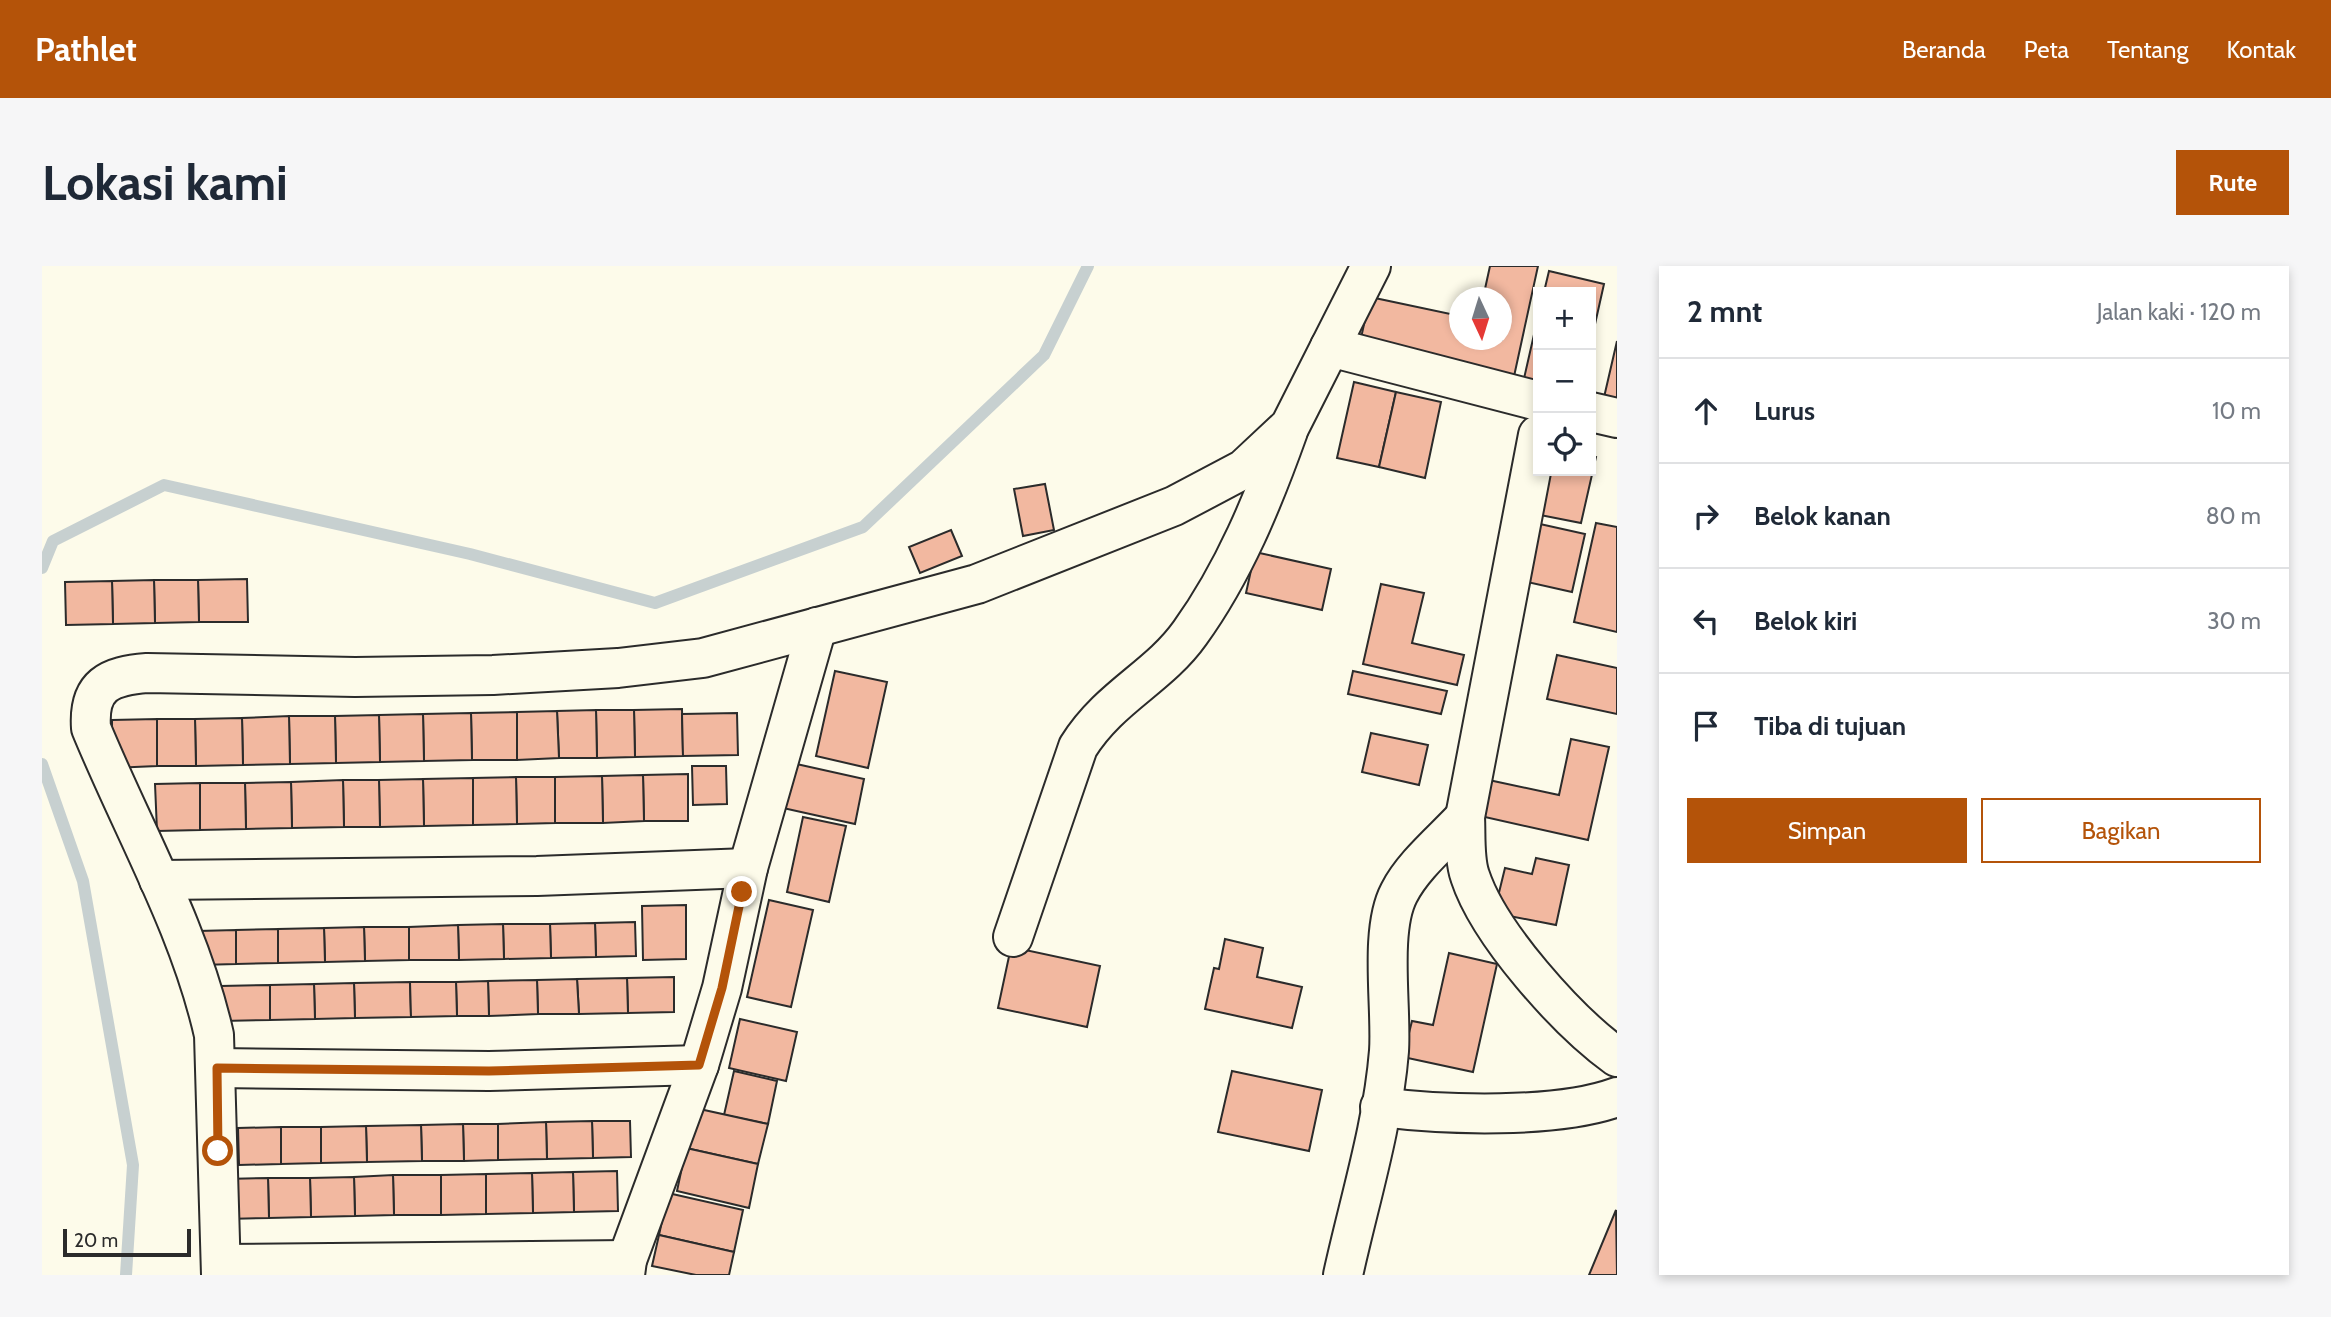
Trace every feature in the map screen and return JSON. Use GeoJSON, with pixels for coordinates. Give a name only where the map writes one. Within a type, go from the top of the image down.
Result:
{"type":"FeatureCollection","features":[{"type":"Feature","properties":{"kind":"street"},"geometry":{"type":"LineString","coordinates":[[1013,937],[1078,747],[1094,722],[1125,692],[1164,662],[1190,634],[1257,519],[1290,426],[1371,266]]}},
{"type":"Feature","properties":{"kind":"street"},"geometry":{"type":"LineString","coordinates":[[1330,347],[1533,400]]}},
{"type":"Feature","properties":{"kind":"street"},"geometry":{"type":"LineString","coordinates":[[1595,413],[1617,418]]}},
{"type":"Feature","properties":{"kind":"street"},"geometry":{"type":"LineString","coordinates":[[817,626],[748,868],[722,988],[699,1065],[626,1268],[221,1269],[217,1068],[207,1004],[159,880],[91,728],[90,715],[96,695],[102,686],[118,675],[493,675],[618,668],[703,659],[817,626],[976,584],[1106,535],[1174,506],[1244,469],[1290,426]]}},
{"type":"Feature","properties":{"kind":"street"},"geometry":{"type":"LineString","coordinates":[[1533,461],[1465,817],[1469,874],[1494,923],[1535,977],[1590,1037],[1617,1057]]}},
{"type":"Feature","properties":{"kind":"street"},"geometry":{"type":"LineString","coordinates":[[1343,1275],[1380,1107],[1389,1050],[1389,950],[1392,914],[1399,893],[1465,817]]}},
{"type":"Feature","properties":{"kind":"street"},"geometry":{"type":"LineString","coordinates":[[159,880],[537,876],[748,868]]}},
{"type":"Feature","properties":{"kind":"street"},"geometry":{"type":"LineString","coordinates":[[217,1068],[489,1071],[699,1065]]}},
{"type":"Feature","properties":{"kind":"street"},"geometry":{"type":"LineString","coordinates":[[1380,1107],[1414,1111],[1520,1112],[1602,1102],[1617,1097]]}},
{"type":"Feature","properties":{"kind":"building"},"geometry":{"type":"Polygon","coordinates":[[[1490,266],[1538,266],[1513,381],[1359,347],[1370,297],[1449,314],[1449,350],[1512,350],[1512,287],[1485,287],[1490,266]]]}},
{"type":"Feature","properties":{"kind":"building"},"geometry":{"type":"Polygon","coordinates":[[[1549,271],[1604,284],[1596,320],[1596,287],[1545,287],[1549,271]]]}},
{"type":"Feature","properties":{"kind":"building"},"geometry":{"type":"Polygon","coordinates":[[[1533,339],[1533,385],[1523,383],[1533,339]]]}},
{"type":"Feature","properties":{"kind":"building"},"geometry":{"type":"Polygon","coordinates":[[[1617,341],[1617,409],[1602,406],[1617,341]]]}},
{"type":"Feature","properties":{"kind":"building"},"geometry":{"type":"Polygon","coordinates":[[[1354,382],[1396,392],[1379,467],[1337,458],[1354,382]]]}},
{"type":"Feature","properties":{"kind":"building"},"geometry":{"type":"Polygon","coordinates":[[[1396,392],[1441,402],[1425,478],[1379,467],[1396,392]]]}},
{"type":"Feature","properties":{"kind":"building"},"geometry":{"type":"Polygon","coordinates":[[[1544,476],[1592,476],[1581,523],[1535,514],[1544,476]]]}},
{"type":"Feature","properties":{"kind":"building"},"geometry":{"type":"Polygon","coordinates":[[[1045,484],[1054,530],[1023,536],[1014,489],[1045,484]]]}},
{"type":"Feature","properties":{"kind":"building"},"geometry":{"type":"Polygon","coordinates":[[[1531,522],[1585,534],[1572,592],[1518,580],[1531,522]]]}},
{"type":"Feature","properties":{"kind":"building"},"geometry":{"type":"Polygon","coordinates":[[[1596,523],[1617,527],[1617,632],[1574,622],[1596,523]]]}},
{"type":"Feature","properties":{"kind":"building"},"geometry":{"type":"Polygon","coordinates":[[[951,530],[962,556],[920,573],[909,547],[951,530]]]}},
{"type":"Feature","properties":{"kind":"building"},"geometry":{"type":"Polygon","coordinates":[[[1255,552],[1331,569],[1322,610],[1246,593],[1255,552]]]}},
{"type":"Feature","properties":{"kind":"building"},"geometry":{"type":"Polygon","coordinates":[[[247,579],[248,622],[199,622],[198,580],[247,579]]]}},
{"type":"Feature","properties":{"kind":"building"},"geometry":{"type":"Polygon","coordinates":[[[154,580],[198,580],[199,622],[155,623],[154,580]]]}},
{"type":"Feature","properties":{"kind":"building"},"geometry":{"type":"Polygon","coordinates":[[[154,580],[155,623],[113,624],[112,581],[154,580]]]}},
{"type":"Feature","properties":{"kind":"building"},"geometry":{"type":"Polygon","coordinates":[[[112,581],[113,624],[66,625],[65,582],[112,581]]]}},
{"type":"Feature","properties":{"kind":"building"},"geometry":{"type":"Polygon","coordinates":[[[1381,584],[1424,593],[1412,643],[1464,655],[1457,685],[1363,664],[1381,584]]]}},
{"type":"Feature","properties":{"kind":"building"},"geometry":{"type":"Polygon","coordinates":[[[1557,655],[1617,668],[1617,714],[1547,699],[1557,655]]]}},
{"type":"Feature","properties":{"kind":"building"},"geometry":{"type":"Polygon","coordinates":[[[835,671],[887,682],[868,768],[816,756],[835,671]]]}},
{"type":"Feature","properties":{"kind":"building"},"geometry":{"type":"Polygon","coordinates":[[[1353,671],[1447,691],[1441,714],[1348,694],[1353,671]]]}},
{"type":"Feature","properties":{"kind":"building"},"geometry":{"type":"Polygon","coordinates":[[[682,709],[683,756],[635,757],[634,710],[682,709]]]}},
{"type":"Feature","properties":{"kind":"building"},"geometry":{"type":"Polygon","coordinates":[[[596,710],[634,710],[635,757],[597,758],[596,710]]]}},
{"type":"Feature","properties":{"kind":"building"},"geometry":{"type":"Polygon","coordinates":[[[596,710],[597,758],[559,758],[557,711],[596,710]]]}},
{"type":"Feature","properties":{"kind":"building"},"geometry":{"type":"Polygon","coordinates":[[[557,711],[559,758],[517,760],[517,712],[557,711]]]}},
{"type":"Feature","properties":{"kind":"building"},"geometry":{"type":"Polygon","coordinates":[[[517,712],[517,760],[472,760],[471,713],[517,712]]]}},
{"type":"Feature","properties":{"kind":"building"},"geometry":{"type":"Polygon","coordinates":[[[471,713],[472,760],[424,761],[423,714],[471,713]]]}},
{"type":"Feature","properties":{"kind":"building"},"geometry":{"type":"Polygon","coordinates":[[[737,713],[738,755],[683,756],[682,714],[737,713]]]}},
{"type":"Feature","properties":{"kind":"building"},"geometry":{"type":"Polygon","coordinates":[[[423,714],[424,761],[380,762],[379,715],[423,714]]]}},
{"type":"Feature","properties":{"kind":"building"},"geometry":{"type":"Polygon","coordinates":[[[379,715],[380,762],[336,763],[335,716],[379,715]]]}},
{"type":"Feature","properties":{"kind":"building"},"geometry":{"type":"Polygon","coordinates":[[[289,716],[335,716],[336,763],[290,764],[289,716]]]}},
{"type":"Feature","properties":{"kind":"building"},"geometry":{"type":"Polygon","coordinates":[[[289,716],[290,764],[243,765],[242,718],[289,716]]]}},
{"type":"Feature","properties":{"kind":"building"},"geometry":{"type":"Polygon","coordinates":[[[242,718],[243,765],[196,766],[195,719],[242,718]]]}},
{"type":"Feature","properties":{"kind":"building"},"geometry":{"type":"Polygon","coordinates":[[[157,719],[195,719],[196,766],[157,766],[157,719]]]}},
{"type":"Feature","properties":{"kind":"building"},"geometry":{"type":"Polygon","coordinates":[[[157,719],[157,766],[112,768],[112,720],[157,719]]]}},
{"type":"Feature","properties":{"kind":"building"},"geometry":{"type":"Polygon","coordinates":[[[1371,733],[1428,745],[1419,785],[1362,772],[1371,733]]]}},
{"type":"Feature","properties":{"kind":"building"},"geometry":{"type":"Polygon","coordinates":[[[1571,739],[1609,747],[1588,840],[1476,815],[1484,779],[1559,795],[1571,739]]]}},
{"type":"Feature","properties":{"kind":"building"},"geometry":{"type":"Polygon","coordinates":[[[792,763],[864,779],[855,824],[783,808],[792,763]]]}},
{"type":"Feature","properties":{"kind":"building"},"geometry":{"type":"Polygon","coordinates":[[[692,766],[726,766],[727,804],[693,805],[692,766]]]}},
{"type":"Feature","properties":{"kind":"building"},"geometry":{"type":"Polygon","coordinates":[[[688,774],[688,821],[644,821],[643,775],[688,774]]]}},
{"type":"Feature","properties":{"kind":"building"},"geometry":{"type":"Polygon","coordinates":[[[643,775],[644,821],[603,823],[602,776],[643,775]]]}},
{"type":"Feature","properties":{"kind":"building"},"geometry":{"type":"Polygon","coordinates":[[[602,776],[603,823],[555,823],[555,777],[602,776]]]}},
{"type":"Feature","properties":{"kind":"building"},"geometry":{"type":"Polygon","coordinates":[[[516,777],[555,777],[555,823],[517,824],[516,777]]]}},
{"type":"Feature","properties":{"kind":"building"},"geometry":{"type":"Polygon","coordinates":[[[516,777],[517,824],[473,825],[473,778],[516,777]]]}},
{"type":"Feature","properties":{"kind":"building"},"geometry":{"type":"Polygon","coordinates":[[[473,778],[473,825],[424,826],[423,779],[473,778]]]}},
{"type":"Feature","properties":{"kind":"building"},"geometry":{"type":"Polygon","coordinates":[[[423,779],[424,826],[380,827],[379,780],[423,779]]]}},
{"type":"Feature","properties":{"kind":"building"},"geometry":{"type":"Polygon","coordinates":[[[343,780],[379,780],[380,827],[344,827],[343,780]]]}},
{"type":"Feature","properties":{"kind":"building"},"geometry":{"type":"Polygon","coordinates":[[[343,780],[344,827],[292,828],[291,782],[343,780]]]}},
{"type":"Feature","properties":{"kind":"building"},"geometry":{"type":"Polygon","coordinates":[[[291,782],[292,828],[246,829],[245,783],[291,782]]]}},
{"type":"Feature","properties":{"kind":"building"},"geometry":{"type":"Polygon","coordinates":[[[200,783],[245,783],[246,829],[200,830],[200,783]]]}},
{"type":"Feature","properties":{"kind":"building"},"geometry":{"type":"Polygon","coordinates":[[[200,783],[200,830],[157,831],[155,784],[200,783]]]}},
{"type":"Feature","properties":{"kind":"building"},"geometry":{"type":"Polygon","coordinates":[[[803,817],[846,826],[829,902],[787,892],[803,817]]]}},
{"type":"Feature","properties":{"kind":"building"},"geometry":{"type":"Polygon","coordinates":[[[1536,858],[1569,865],[1556,925],[1494,913],[1505,868],[1532,874],[1536,858]]]}},
{"type":"Feature","properties":{"kind":"building"},"geometry":{"type":"Polygon","coordinates":[[[769,900],[813,910],[791,1007],[747,997],[769,900]]]}},
{"type":"Feature","properties":{"kind":"building"},"geometry":{"type":"Polygon","coordinates":[[[686,905],[686,959],[643,960],[642,906],[686,905]]]}},
{"type":"Feature","properties":{"kind":"building"},"geometry":{"type":"Polygon","coordinates":[[[635,922],[636,956],[596,957],[595,923],[635,922]]]}},
{"type":"Feature","properties":{"kind":"building"},"geometry":{"type":"Polygon","coordinates":[[[595,923],[596,957],[551,958],[550,924],[595,923]]]}},
{"type":"Feature","properties":{"kind":"building"},"geometry":{"type":"Polygon","coordinates":[[[503,924],[550,924],[551,958],[504,959],[503,924]]]}},
{"type":"Feature","properties":{"kind":"building"},"geometry":{"type":"Polygon","coordinates":[[[503,924],[504,959],[459,960],[458,925],[503,924]]]}},
{"type":"Feature","properties":{"kind":"building"},"geometry":{"type":"Polygon","coordinates":[[[458,925],[459,960],[409,960],[409,927],[458,925]]]}},
{"type":"Feature","properties":{"kind":"building"},"geometry":{"type":"Polygon","coordinates":[[[364,927],[409,927],[409,960],[365,961],[364,927]]]}},
{"type":"Feature","properties":{"kind":"building"},"geometry":{"type":"Polygon","coordinates":[[[364,927],[365,961],[325,962],[324,928],[364,927]]]}},
{"type":"Feature","properties":{"kind":"building"},"geometry":{"type":"Polygon","coordinates":[[[324,928],[325,962],[278,963],[278,929],[324,928]]]}},
{"type":"Feature","properties":{"kind":"building"},"geometry":{"type":"Polygon","coordinates":[[[278,929],[278,963],[236,964],[236,930],[278,929]]]}},
{"type":"Feature","properties":{"kind":"building"},"geometry":{"type":"Polygon","coordinates":[[[236,930],[236,964],[199,965],[198,931],[236,930]]]}},
{"type":"Feature","properties":{"kind":"building"},"geometry":{"type":"Polygon","coordinates":[[[1225,939],[1263,948],[1257,977],[1302,987],[1292,1028],[1205,1009],[1214,968],[1219,969],[1225,939]]]}},
{"type":"Feature","properties":{"kind":"building"},"geometry":{"type":"Polygon","coordinates":[[[1011,947],[1100,966],[1087,1027],[998,1008],[1011,947]]]}},
{"type":"Feature","properties":{"kind":"building"},"geometry":{"type":"Polygon","coordinates":[[[1449,953],[1497,964],[1473,1072],[1403,1057],[1412,1021],[1433,1025],[1449,953]]]}},
{"type":"Feature","properties":{"kind":"building"},"geometry":{"type":"Polygon","coordinates":[[[674,977],[674,1012],[628,1013],[627,978],[674,977]]]}},
{"type":"Feature","properties":{"kind":"building"},"geometry":{"type":"Polygon","coordinates":[[[627,978],[628,1013],[579,1014],[577,979],[627,978]]]}},
{"type":"Feature","properties":{"kind":"building"},"geometry":{"type":"Polygon","coordinates":[[[577,979],[579,1014],[538,1014],[537,980],[577,979]]]}},
{"type":"Feature","properties":{"kind":"building"},"geometry":{"type":"Polygon","coordinates":[[[537,980],[538,1014],[489,1016],[488,981],[537,980]]]}},
{"type":"Feature","properties":{"kind":"building"},"geometry":{"type":"Polygon","coordinates":[[[488,981],[489,1016],[457,1016],[456,982],[488,981]]]}},
{"type":"Feature","properties":{"kind":"building"},"geometry":{"type":"Polygon","coordinates":[[[410,982],[411,1017],[355,1018],[354,983],[410,982]]]}},
{"type":"Feature","properties":{"kind":"building"},"geometry":{"type":"Polygon","coordinates":[[[410,982],[456,982],[457,1016],[411,1017],[410,982]]]}},
{"type":"Feature","properties":{"kind":"building"},"geometry":{"type":"Polygon","coordinates":[[[354,983],[355,1018],[315,1019],[314,984],[354,983]]]}},
{"type":"Feature","properties":{"kind":"building"},"geometry":{"type":"Polygon","coordinates":[[[314,984],[315,1019],[270,1020],[270,985],[314,984]]]}},
{"type":"Feature","properties":{"kind":"building"},"geometry":{"type":"Polygon","coordinates":[[[270,985],[270,1020],[222,1021],[221,986],[270,985]]]}},
{"type":"Feature","properties":{"kind":"building"},"geometry":{"type":"Polygon","coordinates":[[[740,1019],[797,1032],[786,1081],[729,1068],[740,1019]]]}},
{"type":"Feature","properties":{"kind":"building"},"geometry":{"type":"Polygon","coordinates":[[[734,1071],[777,1081],[768,1124],[724,1115],[734,1071]]]}},
{"type":"Feature","properties":{"kind":"building"},"geometry":{"type":"Polygon","coordinates":[[[1232,1071],[1322,1090],[1309,1151],[1218,1132],[1232,1071]]]}},
{"type":"Feature","properties":{"kind":"building"},"geometry":{"type":"Polygon","coordinates":[[[695,1108],[768,1124],[758,1164],[686,1148],[695,1108]]]}},
{"type":"Feature","properties":{"kind":"building"},"geometry":{"type":"Polygon","coordinates":[[[592,1121],[630,1121],[631,1157],[593,1158],[592,1121]]]}},
{"type":"Feature","properties":{"kind":"building"},"geometry":{"type":"Polygon","coordinates":[[[592,1121],[593,1158],[547,1159],[546,1122],[592,1121]]]}},
{"type":"Feature","properties":{"kind":"building"},"geometry":{"type":"Polygon","coordinates":[[[546,1122],[547,1159],[498,1160],[498,1124],[546,1122]]]}},
{"type":"Feature","properties":{"kind":"building"},"geometry":{"type":"Polygon","coordinates":[[[463,1124],[498,1124],[498,1160],[464,1161],[463,1124]]]}},
{"type":"Feature","properties":{"kind":"building"},"geometry":{"type":"Polygon","coordinates":[[[463,1124],[464,1161],[422,1161],[421,1125],[463,1124]]]}},
{"type":"Feature","properties":{"kind":"building"},"geometry":{"type":"Polygon","coordinates":[[[421,1125],[422,1161],[367,1162],[366,1126],[421,1125]]]}},
{"type":"Feature","properties":{"kind":"building"},"geometry":{"type":"Polygon","coordinates":[[[366,1126],[367,1162],[321,1163],[321,1127],[366,1126]]]}},
{"type":"Feature","properties":{"kind":"building"},"geometry":{"type":"Polygon","coordinates":[[[281,1127],[321,1127],[321,1163],[281,1164],[281,1127]]]}},
{"type":"Feature","properties":{"kind":"building"},"geometry":{"type":"Polygon","coordinates":[[[281,1127],[281,1164],[239,1165],[238,1128],[281,1127]]]}},
{"type":"Feature","properties":{"kind":"building"},"geometry":{"type":"Polygon","coordinates":[[[686,1148],[758,1164],[749,1208],[677,1191],[686,1148]]]}},
{"type":"Feature","properties":{"kind":"building"},"geometry":{"type":"Polygon","coordinates":[[[617,1171],[618,1211],[574,1212],[573,1172],[617,1171]]]}},
{"type":"Feature","properties":{"kind":"building"},"geometry":{"type":"Polygon","coordinates":[[[573,1172],[574,1212],[533,1213],[532,1173],[573,1172]]]}},
{"type":"Feature","properties":{"kind":"building"},"geometry":{"type":"Polygon","coordinates":[[[532,1173],[533,1213],[486,1214],[486,1174],[532,1173]]]}},
{"type":"Feature","properties":{"kind":"building"},"geometry":{"type":"Polygon","coordinates":[[[486,1174],[486,1214],[441,1215],[441,1175],[486,1174]]]}},
{"type":"Feature","properties":{"kind":"building"},"geometry":{"type":"Polygon","coordinates":[[[393,1175],[441,1175],[441,1215],[394,1215],[393,1175]]]}},
{"type":"Feature","properties":{"kind":"building"},"geometry":{"type":"Polygon","coordinates":[[[393,1175],[394,1215],[355,1216],[354,1177],[393,1175]]]}},
{"type":"Feature","properties":{"kind":"building"},"geometry":{"type":"Polygon","coordinates":[[[354,1177],[355,1216],[311,1217],[310,1178],[354,1177]]]}},
{"type":"Feature","properties":{"kind":"building"},"geometry":{"type":"Polygon","coordinates":[[[268,1178],[310,1178],[311,1217],[269,1218],[268,1178]]]}},
{"type":"Feature","properties":{"kind":"building"},"geometry":{"type":"Polygon","coordinates":[[[268,1178],[269,1218],[226,1219],[225,1179],[268,1178]]]}},
{"type":"Feature","properties":{"kind":"building"},"geometry":{"type":"Polygon","coordinates":[[[668,1193],[743,1210],[734,1252],[659,1235],[668,1193]]]}},
{"type":"Feature","properties":{"kind":"building"},"geometry":{"type":"Polygon","coordinates":[[[1616,1210],[1617,1275],[1589,1275],[1616,1210]]]}},
{"type":"Feature","properties":{"kind":"building"},"geometry":{"type":"Polygon","coordinates":[[[659,1235],[734,1252],[729,1275],[696,1275],[652,1266],[659,1235]]]}},
{"type":"Feature","properties":{"kind":"waterway"},"geometry":{"type":"LineString","coordinates":[[42,568],[53,541],[164,485],[470,554],[655,603],[863,527],[1044,355],[1088,266]]}},
{"type":"Feature","properties":{"kind":"waterway"},"geometry":{"type":"LineString","coordinates":[[42,764],[83,881],[133,1165],[126,1275]]}},
{"type":"Feature","properties":{"kind":"route"},"geometry":{"type":"LineString","coordinates":[[218,1151],[217,1068],[489,1071],[699,1065],[722,988],[742,892]]}}]}
